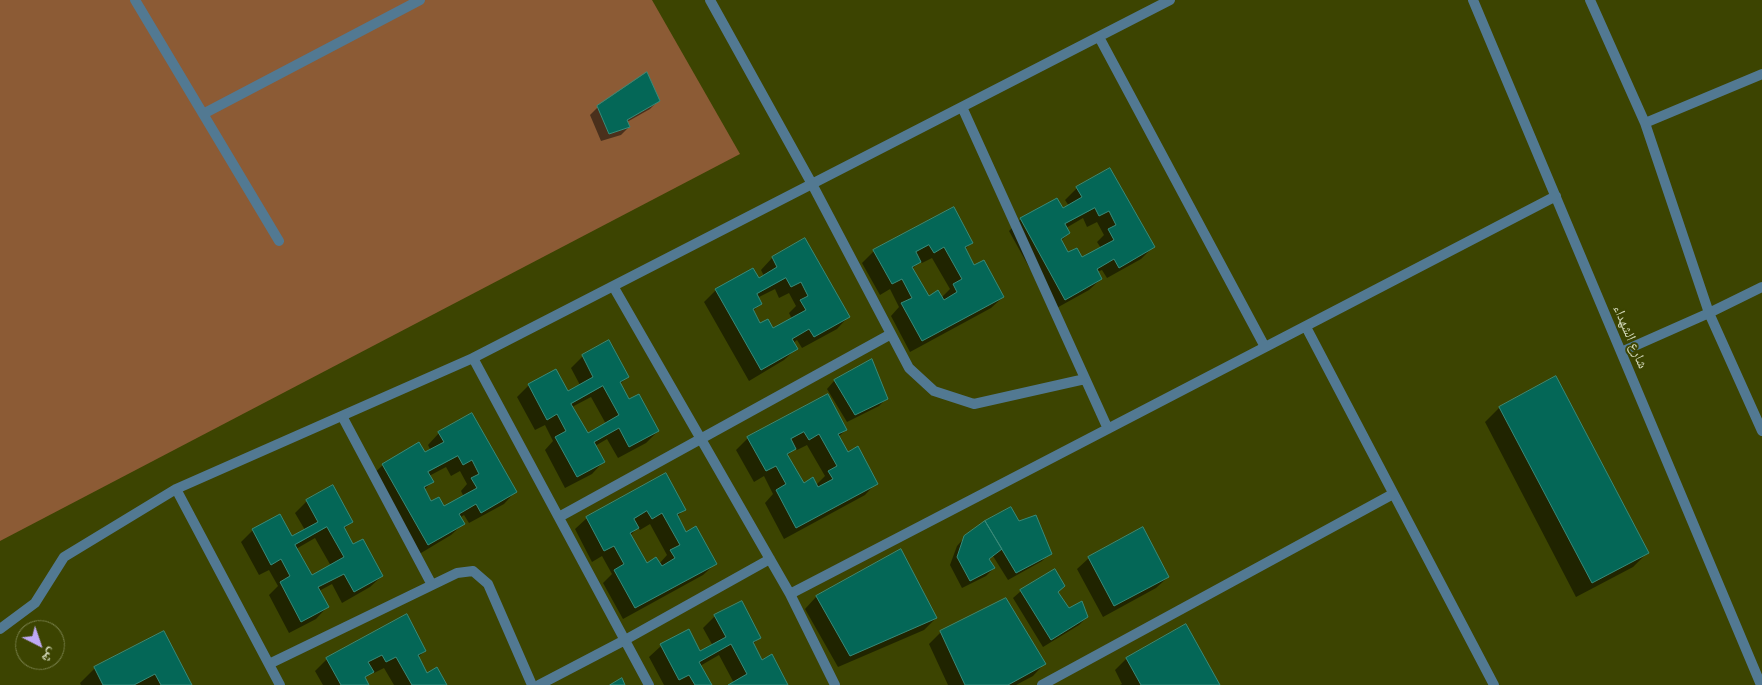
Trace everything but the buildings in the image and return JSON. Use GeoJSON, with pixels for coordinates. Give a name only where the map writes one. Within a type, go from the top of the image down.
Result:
{"type":"FeatureCollection","features":[{"type":"Feature","properties":{"kind":"street"},"geometry":{"type":"LineString","coordinates":[[135,0],[279,241]]}},
{"type":"Feature","properties":{"kind":"street"},"geometry":{"type":"LineString","coordinates":[[203,114],[420,0]]}},
{"type":"Feature","properties":{"kind":"street"},"geometry":{"type":"LineString","coordinates":[[710,0],[812,184],[909,368],[934,391],[974,404],[1085,379]]}},
{"type":"Feature","properties":{"kind":"street"},"geometry":{"type":"LineString","coordinates":[[0,629],[35,603],[64,557],[176,489],[473,358],[1170,0]]}},
{"type":"Feature","properties":{"kind":"street","name":"شارع الشهداء"},"geometry":{"type":"LineString","coordinates":[[1473,0],[1761,685]]}},
{"type":"Feature","properties":{"kind":"street"},"geometry":{"type":"LineString","coordinates":[[1590,0],[1645,123],[1709,313],[1762,431]]}},
{"type":"Feature","properties":{"kind":"street"},"geometry":{"type":"LineString","coordinates":[[1099,37],[1265,348]]}},
{"type":"Feature","properties":{"kind":"street"},"geometry":{"type":"LineString","coordinates":[[1645,123],[1762,74]]}},
{"type":"Feature","properties":{"kind":"street"},"geometry":{"type":"LineString","coordinates":[[962,107],[1108,429]]}},
{"type":"Feature","properties":{"kind":"street"},"geometry":{"type":"LineString","coordinates":[[790,594],[1556,196]]}},
{"type":"Feature","properties":{"kind":"street"},"geometry":{"type":"LineString","coordinates":[[613,286],[790,594],[835,685]]}},
{"type":"Feature","properties":{"kind":"street"},"geometry":{"type":"LineString","coordinates":[[1621,352],[1762,287]]}},
{"type":"Feature","properties":{"kind":"street"},"geometry":{"type":"LineString","coordinates":[[1306,326],[1494,685]]}},
{"type":"Feature","properties":{"kind":"street"},"geometry":{"type":"LineString","coordinates":[[558,516],[891,334]]}},
{"type":"Feature","properties":{"kind":"street"},"geometry":{"type":"LineString","coordinates":[[473,358],[649,685]]}},
{"type":"Feature","properties":{"kind":"street"},"geometry":{"type":"LineString","coordinates":[[342,416],[432,585]]}},
{"type":"Feature","properties":{"kind":"street"},"geometry":{"type":"LineString","coordinates":[[176,489],[280,685]]}},
{"type":"Feature","properties":{"kind":"street"},"geometry":{"type":"LineString","coordinates":[[1042,685],[1393,494]]}},
{"type":"Feature","properties":{"kind":"street"},"geometry":{"type":"LineString","coordinates":[[539,685],[625,640],[770,559]]}},
{"type":"Feature","properties":{"kind":"street"},"geometry":{"type":"LineString","coordinates":[[269,664],[457,573],[473,571],[488,584],[532,685]]}},
{"type":"Feature","properties":{"kind":"shaded area"},"geometry":{"type":"Polygon","coordinates":[[[0,0],[652,0],[740,154],[0,541],[0,0]]]}}]}
